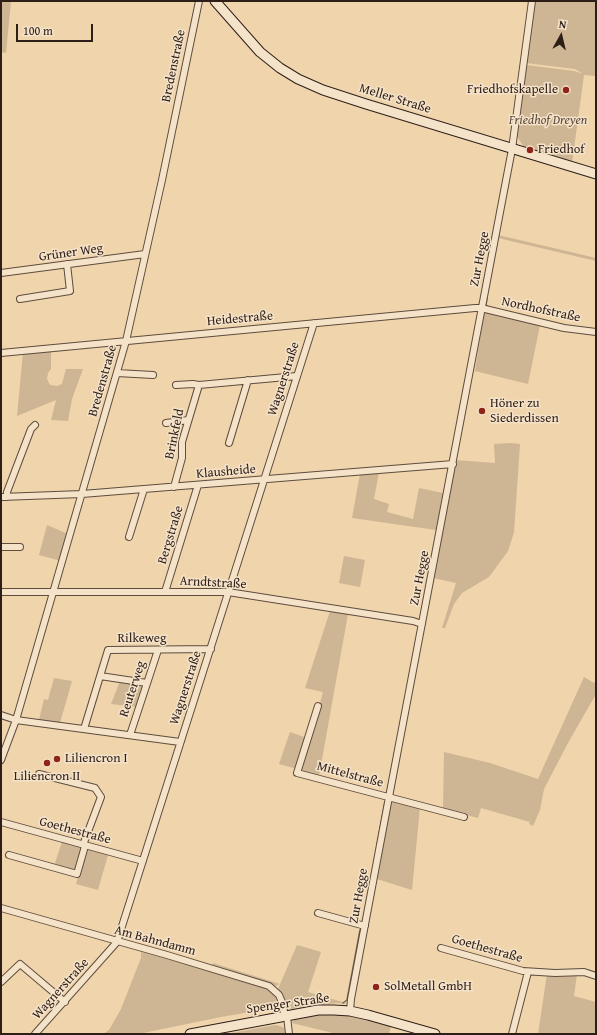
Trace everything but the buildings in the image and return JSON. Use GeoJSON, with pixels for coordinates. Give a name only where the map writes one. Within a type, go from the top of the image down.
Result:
{"type":"FeatureCollection","features":[{"type":"Feature","properties":{"kind":"main road","name":"Meller Straße"},"geometry":{"type":"LineString","coordinates":[[215,1],[260,52],[280,68],[298,79],[351,100],[596,174]]}},
{"type":"Feature","properties":{"kind":"main road","name":"Spenger Straße"},"geometry":{"type":"LineString","coordinates":[[190,1034],[318,1010],[350,1011],[432,1034]]}},
{"type":"Feature","properties":{"kind":"street","name":"Bredenstraße"},"geometry":{"type":"LineString","coordinates":[[1,760],[16,720],[126,341],[199,1]]}},
{"type":"Feature","properties":{"kind":"street","name":"Zur Hegge"},"geometry":{"type":"LineString","coordinates":[[350,1011],[512,149],[532,1]]}},
{"type":"Feature","properties":{"kind":"street","name":"Grüner Weg"},"geometry":{"type":"LineString","coordinates":[[1,273],[145,254]]}},
{"type":"Feature","properties":{"kind":"street"},"geometry":{"type":"LineString","coordinates":[[20,299],[70,291],[68,264]]}},
{"type":"Feature","properties":{"kind":"street","name":"Heidestraße"},"geometry":{"type":"LineString","coordinates":[[1,353],[481,308]]}},
{"type":"Feature","properties":{"kind":"street","name":"Nordhofstraße"},"geometry":{"type":"LineString","coordinates":[[481,308],[564,328],[596,332]]}},
{"type":"Feature","properties":{"kind":"street","name":"Wagnerstraße"},"geometry":{"type":"LineString","coordinates":[[35,1034],[117,942],[314,323]]}},
{"type":"Feature","properties":{"kind":"street"},"geometry":{"type":"LineString","coordinates":[[117,374],[153,375]]}},
{"type":"Feature","properties":{"kind":"street"},"geometry":{"type":"LineString","coordinates":[[176,385],[193,384],[199,386],[296,376]]}},
{"type":"Feature","properties":{"kind":"street"},"geometry":{"type":"LineString","coordinates":[[229,443],[248,380]]}},
{"type":"Feature","properties":{"kind":"street","name":"Brinkfeld"},"geometry":{"type":"LineString","coordinates":[[174,487],[182,458],[182,442],[199,386]]}},
{"type":"Feature","properties":{"kind":"street"},"geometry":{"type":"LineString","coordinates":[[166,423],[188,420]]}},
{"type":"Feature","properties":{"kind":"street"},"geometry":{"type":"LineString","coordinates":[[4,497],[31,429],[35,425]]}},
{"type":"Feature","properties":{"kind":"street","name":"Klausheide"},"geometry":{"type":"LineString","coordinates":[[4,497],[82,494],[453,464]]}},
{"type":"Feature","properties":{"kind":"street","name":"Bergstraße"},"geometry":{"type":"LineString","coordinates":[[165,592],[198,485]]}},
{"type":"Feature","properties":{"kind":"street"},"geometry":{"type":"LineString","coordinates":[[128,537],[144,489]]}},
{"type":"Feature","properties":{"kind":"street"},"geometry":{"type":"LineString","coordinates":[[1,547],[20,547]]}},
{"type":"Feature","properties":{"kind":"street","name":"Arndtstraße"},"geometry":{"type":"LineString","coordinates":[[1,592],[228,592],[413,621],[422,624]]}},
{"type":"Feature","properties":{"kind":"street","name":"Rilkeweg"},"geometry":{"type":"LineString","coordinates":[[84,729],[108,650],[211,649]]}},
{"type":"Feature","properties":{"kind":"street","name":"Reuterweg"},"geometry":{"type":"LineString","coordinates":[[130,735],[158,650]]}},
{"type":"Feature","properties":{"kind":"street"},"geometry":{"type":"LineString","coordinates":[[100,676],[147,683]]}},
{"type":"Feature","properties":{"kind":"street","name":"Mittelstraße"},"geometry":{"type":"LineString","coordinates":[[318,706],[297,772],[464,817]]}},
{"type":"Feature","properties":{"kind":"street"},"geometry":{"type":"LineString","coordinates":[[1,716],[16,720],[180,742]]}},
{"type":"Feature","properties":{"kind":"street"},"geometry":{"type":"LineString","coordinates":[[9,855],[76,874],[101,797],[95,788],[39,774]]}},
{"type":"Feature","properties":{"kind":"street","name":"Goethestraße"},"geometry":{"type":"LineString","coordinates":[[1,822],[143,861]]}},
{"type":"Feature","properties":{"kind":"street","name":"Am Bahndamm"},"geometry":{"type":"LineString","coordinates":[[1,908],[117,942],[182,959],[269,986],[279,995],[282,1002],[289,1034]]}},
{"type":"Feature","properties":{"kind":"street"},"geometry":{"type":"LineString","coordinates":[[318,913],[365,926]]}},
{"type":"Feature","properties":{"kind":"street","name":"Goethestraße"},"geometry":{"type":"LineString","coordinates":[[441,948],[528,972],[555,974],[584,972],[596,976]]}},
{"type":"Feature","properties":{"kind":"street"},"geometry":{"type":"LineString","coordinates":[[1,982],[20,964],[65,1002]]}},
{"type":"Feature","properties":{"kind":"street"},"geometry":{"type":"LineString","coordinates":[[512,1034],[528,972]]}},
{"type":"Feature","properties":{"kind":"green space"},"geometry":{"type":"Polygon","coordinates":[[[1,1],[11,1],[6,53],[1,52],[1,1]]]}},
{"type":"Feature","properties":{"kind":"green space","name":"Friedhof Dreyen"},"geometry":{"type":"Polygon","coordinates":[[[534,1],[596,1],[596,76],[584,75],[572,163],[544,155],[544,153],[524,147],[516,135],[526,65],[574,71],[583,74],[575,69],[526,63],[534,1]]]}},
{"type":"Feature","properties":{"kind":"green space"},"geometry":{"type":"Polygon","coordinates":[[[498,235],[596,258],[596,261],[498,238],[498,235]]]}},
{"type":"Feature","properties":{"kind":"green space"},"geometry":{"type":"Polygon","coordinates":[[[484,312],[540,325],[528,384],[475,371],[484,312]]]}},
{"type":"Feature","properties":{"kind":"green space"},"geometry":{"type":"Polygon","coordinates":[[[51,349],[51,369],[48,373],[47,379],[50,385],[57,386],[62,384],[66,369],[83,369],[72,399],[68,421],[51,420],[56,400],[17,416],[23,352],[51,349]]]}},
{"type":"Feature","properties":{"kind":"green space"},"geometry":{"type":"Polygon","coordinates":[[[494,444],[520,444],[514,532],[508,551],[489,577],[462,593],[454,604],[445,628],[442,628],[456,583],[433,578],[455,460],[495,463],[494,444]]]}},
{"type":"Feature","properties":{"kind":"green space"},"geometry":{"type":"Polygon","coordinates":[[[379,472],[374,499],[389,504],[387,512],[413,519],[419,488],[443,493],[436,530],[352,518],[360,474],[379,472]]]}},
{"type":"Feature","properties":{"kind":"green space"},"geometry":{"type":"Polygon","coordinates":[[[47,525],[68,534],[61,561],[39,555],[47,525]]]}},
{"type":"Feature","properties":{"kind":"green space"},"geometry":{"type":"Polygon","coordinates":[[[344,556],[365,560],[360,587],[339,583],[344,556]]]}},
{"type":"Feature","properties":{"kind":"green space"},"geometry":{"type":"Polygon","coordinates":[[[330,611],[348,614],[319,776],[301,771],[323,692],[305,688],[330,611]]]}},
{"type":"Feature","properties":{"kind":"green space"},"geometry":{"type":"Polygon","coordinates":[[[584,677],[594,683],[596,681],[596,694],[544,789],[540,810],[533,826],[529,824],[530,822],[481,808],[478,818],[443,809],[444,752],[490,763],[538,779],[584,677]]]}},
{"type":"Feature","properties":{"kind":"green space"},"geometry":{"type":"Polygon","coordinates":[[[54,678],[72,681],[60,723],[39,720],[44,699],[48,700],[54,678]]]}},
{"type":"Feature","properties":{"kind":"green space"},"geometry":{"type":"Polygon","coordinates":[[[120,681],[143,685],[145,687],[139,707],[111,704],[120,681]]]}},
{"type":"Feature","properties":{"kind":"green space"},"geometry":{"type":"Polygon","coordinates":[[[290,732],[307,738],[297,769],[279,764],[290,732]]]}},
{"type":"Feature","properties":{"kind":"green space"},"geometry":{"type":"Polygon","coordinates":[[[393,801],[420,807],[412,890],[377,879],[393,801]]]}},
{"type":"Feature","properties":{"kind":"green space"},"geometry":{"type":"Polygon","coordinates":[[[62,842],[108,855],[98,890],[76,884],[79,873],[54,866],[62,842]]]}},
{"type":"Feature","properties":{"kind":"green space"},"geometry":{"type":"Polygon","coordinates":[[[297,945],[321,952],[308,992],[346,1003],[307,1006],[292,1009],[288,1007],[278,989],[297,945]]]}},
{"type":"Feature","properties":{"kind":"green space"},"geometry":{"type":"Polygon","coordinates":[[[141,952],[211,971],[213,963],[280,984],[267,989],[275,994],[279,1001],[278,1012],[275,1012],[274,1008],[138,1034],[103,1034],[109,1030],[121,1009],[141,958],[141,952]]]}},
{"type":"Feature","properties":{"kind":"green space"},"geometry":{"type":"Polygon","coordinates":[[[547,974],[577,974],[574,996],[596,1002],[596,1034],[538,1034],[547,974]]]}},
{"type":"Feature","properties":{"kind":"green space"},"geometry":{"type":"Polygon","coordinates":[[[319,1014],[343,1014],[362,1017],[391,1025],[389,1034],[337,1034],[292,1023],[296,1017],[319,1014]]]}},
{"type":"Feature","properties":{"kind":"green space"},"geometry":{"type":"Polygon","coordinates":[[[275,1025],[284,1028],[285,1034],[227,1034],[275,1025]]]}},
{"type":"Feature","properties":{"kind":"waterway"},"geometry":{"type":"LineString","coordinates":[[487,298],[486,305],[488,307]]}},
{"type":"Feature","properties":{"kind":"waterway"},"geometry":{"type":"LineString","coordinates":[[377,845],[385,802]]}},
{"type":"Feature","properties":{"kind":"waterway"},"geometry":{"type":"LineString","coordinates":[[343,1003],[347,1000],[360,930]]}},
{"type":"Feature","properties":{"kind":"place","name":"Friedhofskapelle"},"geometry":{"type":"Point","coordinates":[566,90]}},
{"type":"Feature","properties":{"kind":"place","name":"Friedhof"},"geometry":{"type":"Point","coordinates":[530,150]}},
{"type":"Feature","properties":{"kind":"place","name":"Höner zu Siederdissen"},"geometry":{"type":"Point","coordinates":[482,411]}},
{"type":"Feature","properties":{"kind":"place","name":"Liliencron I"},"geometry":{"type":"Point","coordinates":[57,759]}},
{"type":"Feature","properties":{"kind":"place","name":"Liliencron II"},"geometry":{"type":"Point","coordinates":[47,763]}},
{"type":"Feature","properties":{"kind":"place","name":"SolMetall GmbH"},"geometry":{"type":"Point","coordinates":[376,987]}}]}
